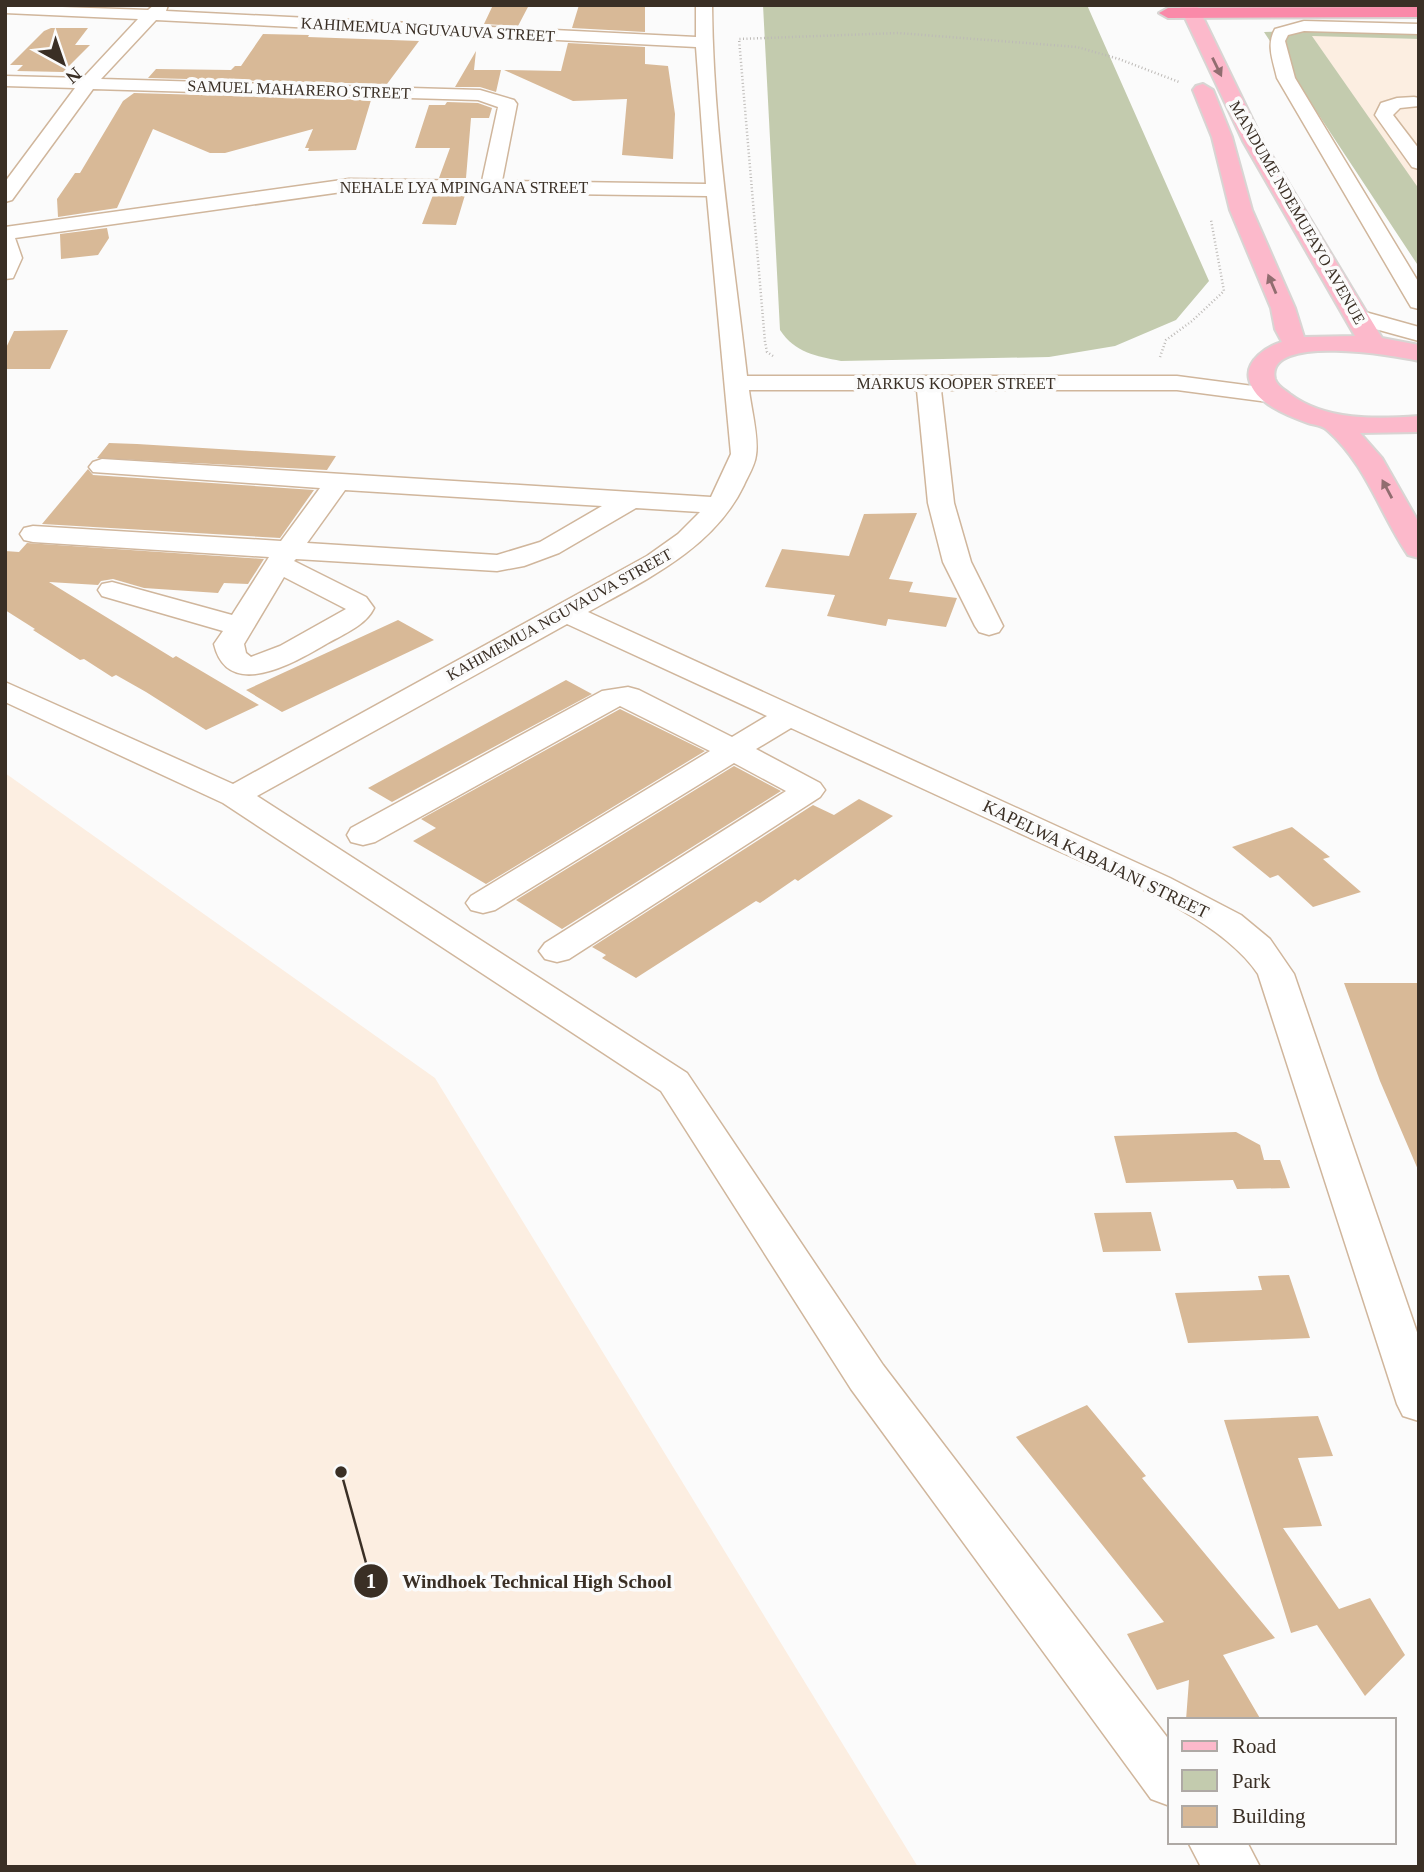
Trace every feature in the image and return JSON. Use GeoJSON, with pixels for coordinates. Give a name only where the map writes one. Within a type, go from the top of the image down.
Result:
{"type":"FeatureCollection","features":[{"type":"Feature","properties":{"kind":"highway"},"geometry":{"type":"LineString","coordinates":[[1177,9],[1419,12]]}},
{"type":"Feature","properties":{"kind":"main road","name":"MANDUME NDEMUFAYO AVENUE"},"geometry":{"type":"LineString","coordinates":[[1177,9],[1191,77],[1222,137],[1241,210],[1283,308],[1287,329],[1297,347]]}},
{"type":"Feature","properties":{"kind":"main road","name":"MANDUME NDEMUFAYO AVENUE"},"geometry":{"type":"LineString","coordinates":[[1177,9],[1372,343]]}},
{"type":"Feature","properties":{"kind":"main road","name":"MANDUME NDEMUFAYO AVENUE"},"geometry":{"type":"LineString","coordinates":[[1266,363],[1297,347],[1335,342],[1415,346]]}},
{"type":"Feature","properties":{"kind":"main road"},"geometry":{"type":"LineString","coordinates":[[1266,363],[1263,381],[1276,396],[1301,410],[1334,421],[1388,426],[1419,424]]}},
{"type":"Feature","properties":{"kind":"main road"},"geometry":{"type":"LineString","coordinates":[[1334,421],[1368,458],[1419,549]]}},
{"type":"Feature","properties":{"kind":"street","name":"KAHIMEMUA NGUVAUVA STREET"},"geometry":{"type":"LineString","coordinates":[[234,796],[657,562],[694,537],[735,482],[744,454],[716,190],[704,42],[704,5]]}},
{"type":"Feature","properties":{"kind":"street","name":"KAHIMEMUA NGUVAUVA STREET"},"geometry":{"type":"LineString","coordinates":[[5,8],[158,10],[704,42]]}},
{"type":"Feature","properties":{"kind":"street"},"geometry":{"type":"LineString","coordinates":[[5,196],[88,83],[135,28],[158,10]]}},
{"type":"Feature","properties":{"kind":"street"},"geometry":{"type":"LineString","coordinates":[[1419,29],[1304,26],[1281,32],[1277,41],[1286,78],[1419,302]]}},
{"type":"Feature","properties":{"kind":"street","name":"SAMUEL MAHARERO STREET"},"geometry":{"type":"LineString","coordinates":[[5,81],[466,94],[498,98],[508,104],[491,185]]}},
{"type":"Feature","properties":{"kind":"street"},"geometry":{"type":"LineString","coordinates":[[1417,103],[1397,103],[1387,107],[1384,115],[1419,163]]}},
{"type":"Feature","properties":{"kind":"street","name":"NEHALE LYA MPINGANA STREET"},"geometry":{"type":"LineString","coordinates":[[5,233],[326,187],[372,184],[716,190]]}},
{"type":"Feature","properties":{"kind":"street"},"geometry":{"type":"LineString","coordinates":[[5,240],[11,258],[5,274]]}},
{"type":"Feature","properties":{"kind":"street"},"geometry":{"type":"LineString","coordinates":[[1358,317],[1415,346]]}},
{"type":"Feature","properties":{"kind":"street"},"geometry":{"type":"LineString","coordinates":[[1177,383],[1266,363]]}},
{"type":"Feature","properties":{"kind":"street","name":"MARKUS KOOPER STREET"},"geometry":{"type":"LineString","coordinates":[[735,383],[1177,383]]}},
{"type":"Feature","properties":{"kind":"street"},"geometry":{"type":"LineString","coordinates":[[928,383],[940,503],[957,562],[989,626]]}},
{"type":"Feature","properties":{"kind":"street"},"geometry":{"type":"LineString","coordinates":[[1177,383],[1276,396]]}},
{"type":"Feature","properties":{"kind":"street"},"geometry":{"type":"LineString","coordinates":[[102,467],[720,505]]}},
{"type":"Feature","properties":{"kind":"street"},"geometry":{"type":"LineString","coordinates":[[283,557],[360,608],[357,614],[270,662],[254,666],[240,663],[230,654],[229,644],[238,625],[283,557],[338,482]]}},
{"type":"Feature","properties":{"kind":"street"},"geometry":{"type":"LineString","coordinates":[[33,534],[283,557],[516,561],[535,555],[631,500]]}},
{"type":"Feature","properties":{"kind":"street"},"geometry":{"type":"LineString","coordinates":[[111,590],[238,625]]}},
{"type":"Feature","properties":{"kind":"street","name":"KAPELWA KABAJANI STREET"},"geometry":{"type":"LineString","coordinates":[[565,611],[1158,886],[1229,923],[1258,947],[1276,974],[1419,1404]]}},
{"type":"Feature","properties":{"kind":"street"},"geometry":{"type":"LineString","coordinates":[[5,691],[234,796],[674,1082],[867,1377],[1168,1779]]}},
{"type":"Feature","properties":{"kind":"street"},"geometry":{"type":"LineString","coordinates":[[363,835],[621,695],[733,750],[810,792],[557,951]]}},
{"type":"Feature","properties":{"kind":"street"},"geometry":{"type":"LineString","coordinates":[[483,903],[791,715]]}},
{"type":"Feature","properties":{"kind":"street"},"geometry":{"type":"LineString","coordinates":[[1216,1844],[1233,1867]]}},
{"type":"Feature","properties":{"kind":"path"},"geometry":{"type":"LineString","coordinates":[[778,360],[767,352],[765,342],[739,39],[898,33],[1076,47],[1178,81],[1191,77]]}},
{"type":"Feature","properties":{"kind":"path"},"geometry":{"type":"LineString","coordinates":[[1177,383],[1175,376],[1160,360],[1166,340],[1192,321],[1224,291],[1209,212]]}},
{"type":"Feature","properties":{"kind":"shaded area"},"geometry":{"type":"Polygon","coordinates":[[[1311,35],[1419,39],[1419,189],[1416,186],[1311,35]]]}},
{"type":"Feature","properties":{"kind":"shaded area"},"geometry":{"type":"Polygon","coordinates":[[[5,773],[435,1078],[918,1867],[5,1867],[5,773]]]}},
{"type":"Feature","properties":{"kind":"green space"},"geometry":{"type":"Polygon","coordinates":[[[763,5],[1087,5],[1209,281],[1176,320],[1115,346],[1049,357],[841,361],[799,349],[780,330],[763,5]]]}},
{"type":"Feature","properties":{"kind":"green space"},"geometry":{"type":"Polygon","coordinates":[[[1419,25],[1419,39],[1312,36],[1419,189],[1419,267],[1264,32],[1419,25]]]}},
{"type":"Feature","properties":{"kind":"building"},"geometry":{"type":"Polygon","coordinates":[[[493,5],[529,5],[518,26],[484,24],[493,5]]]}},
{"type":"Feature","properties":{"kind":"building"},"geometry":{"type":"Polygon","coordinates":[[[579,5],[645,5],[645,32],[572,28],[579,5]]]}},
{"type":"Feature","properties":{"kind":"building"},"geometry":{"type":"Polygon","coordinates":[[[51,28],[88,28],[75,45],[90,45],[63,72],[17,71],[23,65],[10,65],[44,31],[51,28]]]}},
{"type":"Feature","properties":{"kind":"building"},"geometry":{"type":"Polygon","coordinates":[[[263,34],[419,41],[387,84],[148,78],[156,69],[231,70],[235,66],[241,66],[263,34]]]}},
{"type":"Feature","properties":{"kind":"building"},"geometry":{"type":"Polygon","coordinates":[[[568,43],[645,47],[645,64],[668,66],[675,114],[673,159],[622,155],[627,99],[573,101],[504,70],[561,71],[568,43]]]}},
{"type":"Feature","properties":{"kind":"building"},"geometry":{"type":"Polygon","coordinates":[[[476,51],[474,70],[501,70],[496,92],[480,87],[455,87],[476,51]]]}},
{"type":"Feature","properties":{"kind":"building"},"geometry":{"type":"Polygon","coordinates":[[[134,93],[371,100],[356,150],[308,151],[309,148],[305,148],[313,129],[225,153],[210,153],[153,129],[117,208],[58,217],[57,199],[75,173],[80,173],[123,101],[134,93]]]}},
{"type":"Feature","properties":{"kind":"building"},"geometry":{"type":"Polygon","coordinates":[[[447,102],[478,103],[492,108],[489,118],[471,118],[466,178],[439,178],[450,148],[415,148],[429,105],[445,105],[447,102]]]}},
{"type":"Feature","properties":{"kind":"building"},"geometry":{"type":"Polygon","coordinates":[[[433,195],[465,195],[456,225],[422,224],[433,195]]]}},
{"type":"Feature","properties":{"kind":"building"},"geometry":{"type":"Polygon","coordinates":[[[107,228],[109,238],[98,255],[61,259],[60,234],[107,228]]]}},
{"type":"Feature","properties":{"kind":"building"},"geometry":{"type":"Polygon","coordinates":[[[68,330],[50,369],[5,369],[5,350],[14,331],[68,330]]]}},
{"type":"Feature","properties":{"kind":"building"},"geometry":{"type":"Polygon","coordinates":[[[109,443],[336,456],[327,470],[97,458],[109,443]]]}},
{"type":"Feature","properties":{"kind":"building"},"geometry":{"type":"Polygon","coordinates":[[[88,469],[93,475],[314,490],[280,538],[42,524],[88,469]]]}},
{"type":"Feature","properties":{"kind":"building"},"geometry":{"type":"Polygon","coordinates":[[[917,513],[889,579],[913,582],[909,592],[957,598],[946,627],[888,619],[886,626],[827,616],[835,595],[765,587],[782,549],[849,556],[864,514],[917,513]]]}},
{"type":"Feature","properties":{"kind":"building"},"geometry":{"type":"Polygon","coordinates":[[[27,543],[264,559],[248,584],[224,583],[218,593],[144,588],[113,579],[101,581],[98,585],[49,582],[173,658],[176,656],[259,705],[206,730],[146,692],[116,675],[112,677],[84,659],[80,660],[33,630],[35,629],[5,610],[5,551],[19,552],[27,543]]]}},
{"type":"Feature","properties":{"kind":"building"},"geometry":{"type":"Polygon","coordinates":[[[398,620],[434,640],[282,712],[246,690],[398,620]]]}},
{"type":"Feature","properties":{"kind":"building"},"geometry":{"type":"Polygon","coordinates":[[[566,680],[592,694],[392,802],[368,788],[566,680]]]}},
{"type":"Feature","properties":{"kind":"building"},"geometry":{"type":"Polygon","coordinates":[[[620,709],[705,751],[486,884],[413,841],[436,828],[421,819],[620,709]]]}},
{"type":"Feature","properties":{"kind":"building"},"geometry":{"type":"Polygon","coordinates":[[[734,766],[781,791],[562,929],[516,900],[734,766]]]}},
{"type":"Feature","properties":{"kind":"building"},"geometry":{"type":"Polygon","coordinates":[[[859,799],[893,816],[798,881],[795,879],[760,903],[756,901],[636,978],[602,958],[606,955],[592,947],[813,805],[834,815],[859,799]]]}},
{"type":"Feature","properties":{"kind":"building"},"geometry":{"type":"Polygon","coordinates":[[[1292,827],[1330,857],[1323,859],[1361,892],[1313,907],[1278,875],[1270,878],[1232,847],[1292,827]]]}},
{"type":"Feature","properties":{"kind":"building"},"geometry":{"type":"Polygon","coordinates":[[[1344,983],[1419,983],[1419,1172],[1380,1081],[1344,983]]]}},
{"type":"Feature","properties":{"kind":"building"},"geometry":{"type":"Polygon","coordinates":[[[1236,1132],[1260,1145],[1264,1160],[1280,1160],[1290,1188],[1237,1189],[1233,1180],[1126,1183],[1114,1136],[1236,1132]]]}},
{"type":"Feature","properties":{"kind":"building"},"geometry":{"type":"Polygon","coordinates":[[[1151,1212],[1161,1251],[1103,1252],[1094,1213],[1151,1212]]]}},
{"type":"Feature","properties":{"kind":"building"},"geometry":{"type":"Polygon","coordinates":[[[1289,1275],[1310,1338],[1188,1343],[1175,1293],[1262,1290],[1258,1276],[1289,1275]]]}},
{"type":"Feature","properties":{"kind":"building"},"geometry":{"type":"Polygon","coordinates":[[[1087,1405],[1146,1476],[1142,1478],[1275,1638],[1223,1655],[1260,1718],[1186,1718],[1189,1680],[1157,1690],[1127,1634],[1164,1622],[1016,1437],[1087,1405]]]}},
{"type":"Feature","properties":{"kind":"building"},"geometry":{"type":"Polygon","coordinates":[[[1318,1416],[1333,1456],[1298,1458],[1322,1526],[1283,1528],[1339,1609],[1370,1598],[1405,1655],[1365,1696],[1317,1625],[1291,1633],[1224,1420],[1318,1416]]]}},
{"type":"Feature","properties":{"kind":"place","name":"Windhoek Technical High School"},"geometry":{"type":"Point","coordinates":[341,1472]}}]}
